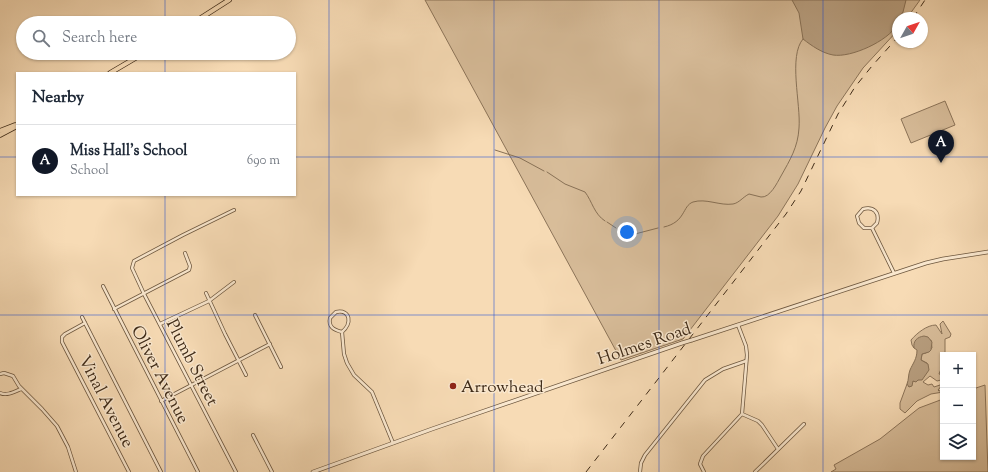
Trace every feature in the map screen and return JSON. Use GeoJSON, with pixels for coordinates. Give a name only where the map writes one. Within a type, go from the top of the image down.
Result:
{"type":"FeatureCollection","features":[{"type":"Feature","properties":{"kind":"highway"},"geometry":{"type":"LineString","coordinates":[[204,16],[229,0]]}},
{"type":"Feature","properties":{"kind":"highway"},"geometry":{"type":"LineString","coordinates":[[112,72],[132,60]]}},
{"type":"Feature","properties":{"kind":"highway"},"geometry":{"type":"LineString","coordinates":[[0,131],[16,125]]}},
{"type":"Feature","properties":{"kind":"highway"},"geometry":{"type":"LineString","coordinates":[[0,135],[16,126]]}},
{"type":"Feature","properties":{"kind":"street"},"geometry":{"type":"LineString","coordinates":[[864,208],[872,208],[878,214],[877,223],[872,228],[864,228],[858,222],[858,213],[864,208]]}},
{"type":"Feature","properties":{"kind":"street","name":"Plumb Street"},"geometry":{"type":"LineString","coordinates":[[234,210],[134,261],[132,268],[236,472]]}},
{"type":"Feature","properties":{"kind":"street"},"geometry":{"type":"LineString","coordinates":[[872,228],[894,273]]}},
{"type":"Feature","properties":{"kind":"street","name":"Holmes Road"},"geometry":{"type":"LineString","coordinates":[[313,472],[682,343],[738,326],[894,273],[938,260],[988,252]]}},
{"type":"Feature","properties":{"kind":"street"},"geometry":{"type":"LineString","coordinates":[[114,309],[190,269],[185,253]]}},
{"type":"Feature","properties":{"kind":"street"},"geometry":{"type":"LineString","coordinates":[[160,324],[209,301],[234,282]]}},
{"type":"Feature","properties":{"kind":"street","name":"Oliver Avenue"},"geometry":{"type":"LineString","coordinates":[[103,286],[198,472]]}},
{"type":"Feature","properties":{"kind":"street"},"geometry":{"type":"LineString","coordinates":[[206,293],[246,375]]}},
{"type":"Feature","properties":{"kind":"street"},"geometry":{"type":"LineString","coordinates":[[342,332],[333,329],[330,324],[330,318],[336,312],[345,313],[349,320],[349,324],[342,332],[344,354],[347,363],[354,375],[372,392],[393,443]]}},
{"type":"Feature","properties":{"kind":"street"},"geometry":{"type":"LineString","coordinates":[[255,315],[281,367]]}},
{"type":"Feature","properties":{"kind":"street"},"geometry":{"type":"LineString","coordinates":[[82,317],[161,472]]}},
{"type":"Feature","properties":{"kind":"street","name":"Vinal Avenue"},"geometry":{"type":"LineString","coordinates":[[85,323],[65,334],[62,337],[62,342],[129,472]]}},
{"type":"Feature","properties":{"kind":"street"},"geometry":{"type":"LineString","coordinates":[[704,472],[700,464],[703,456],[742,414],[746,346],[738,326]]}},
{"type":"Feature","properties":{"kind":"street"},"geometry":{"type":"LineString","coordinates":[[161,401],[270,344]]}},
{"type":"Feature","properties":{"kind":"street"},"geometry":{"type":"LineString","coordinates":[[640,472],[641,463],[645,455],[703,382],[718,371],[746,361]]}},
{"type":"Feature","properties":{"kind":"street"},"geometry":{"type":"LineString","coordinates":[[0,374],[4,373],[13,376],[20,388],[45,412],[56,426],[68,446],[76,472]]}},
{"type":"Feature","properties":{"kind":"street"},"geometry":{"type":"LineString","coordinates":[[0,393],[12,393],[20,388]]}},
{"type":"Feature","properties":{"kind":"street"},"geometry":{"type":"LineString","coordinates":[[742,414],[762,424],[778,449]]}},
{"type":"Feature","properties":{"kind":"street"},"geometry":{"type":"LineString","coordinates":[[755,472],[804,424]]}},
{"type":"Feature","properties":{"kind":"street"},"geometry":{"type":"LineString","coordinates":[[253,435],[272,472]]}},
{"type":"Feature","properties":{"kind":"shaded area"},"geometry":{"type":"Polygon","coordinates":[[[425,0],[920,0],[911,12],[892,12],[892,37],[863,68],[837,106],[798,184],[778,216],[683,339],[621,360],[425,0]]]}},
{"type":"Feature","properties":{"kind":"shaded area"},"geometry":{"type":"Polygon","coordinates":[[[792,0],[906,0],[903,12],[892,12],[892,31],[886,37],[859,51],[841,55],[825,53],[803,39],[799,13],[792,0]]]}},
{"type":"Feature","properties":{"kind":"shaded area"},"geometry":{"type":"Polygon","coordinates":[[[945,101],[955,125],[911,143],[901,119],[945,101]]]}},
{"type":"Feature","properties":{"kind":"shaded area"},"geometry":{"type":"Polygon","coordinates":[[[943,321],[951,334],[950,337],[945,339],[945,352],[940,352],[940,380],[937,381],[930,376],[923,382],[928,385],[932,384],[934,387],[940,385],[938,390],[940,390],[940,392],[931,394],[917,401],[905,413],[900,409],[900,403],[907,384],[908,383],[909,387],[913,381],[921,378],[927,363],[921,360],[922,354],[926,353],[932,348],[931,340],[914,346],[914,348],[911,340],[922,330],[933,325],[936,325],[942,334],[940,324],[943,321]]]}},
{"type":"Feature","properties":{"kind":"shaded area"},"geometry":{"type":"Polygon","coordinates":[[[924,336],[928,337],[932,342],[931,350],[922,354],[921,360],[928,364],[929,370],[922,380],[918,380],[916,382],[913,381],[912,386],[909,387],[907,384],[909,374],[917,353],[917,350],[914,348],[914,343],[917,338],[924,336]]]}},
{"type":"Feature","properties":{"kind":"shaded area"},"geometry":{"type":"Polygon","coordinates":[[[985,385],[988,472],[831,472],[836,469],[834,465],[880,439],[919,408],[940,400],[940,460],[976,460],[976,388],[985,385]]]}},
{"type":"Feature","properties":{"kind":"waterway"},"geometry":{"type":"LineString","coordinates":[[664,227],[676,222],[689,204],[693,202],[703,201],[733,204],[749,194],[764,197],[773,190],[790,159],[797,141],[799,118],[796,57],[803,39]]}},
{"type":"Feature","properties":{"kind":"waterway"},"geometry":{"type":"LineString","coordinates":[[495,150],[520,158],[544,171]]}},
{"type":"Feature","properties":{"kind":"waterway"},"geometry":{"type":"LineString","coordinates":[[547,172],[565,184],[585,192],[598,215],[605,221]]}},
{"type":"Feature","properties":{"kind":"waterway"},"geometry":{"type":"LineString","coordinates":[[607,222],[616,228]]}},
{"type":"Feature","properties":{"kind":"waterway"},"geometry":{"type":"LineString","coordinates":[[619,230],[635,234],[658,228]]}},
{"type":"Feature","properties":{"kind":"railway"},"geometry":{"type":"LineString","coordinates":[[917,12],[925,0]]}},
{"type":"Feature","properties":{"kind":"railway"},"geometry":{"type":"LineString","coordinates":[[586,472],[786,214],[801,191],[838,114],[855,87],[892,44]]}},
{"type":"Feature","properties":{"kind":"place","name":"Miss Hall's School"},"geometry":{"type":"Point","coordinates":[941,163]}},
{"type":"Feature","properties":{"kind":"place","name":"Arrowhead"},"geometry":{"type":"Point","coordinates":[453,386]}}]}
